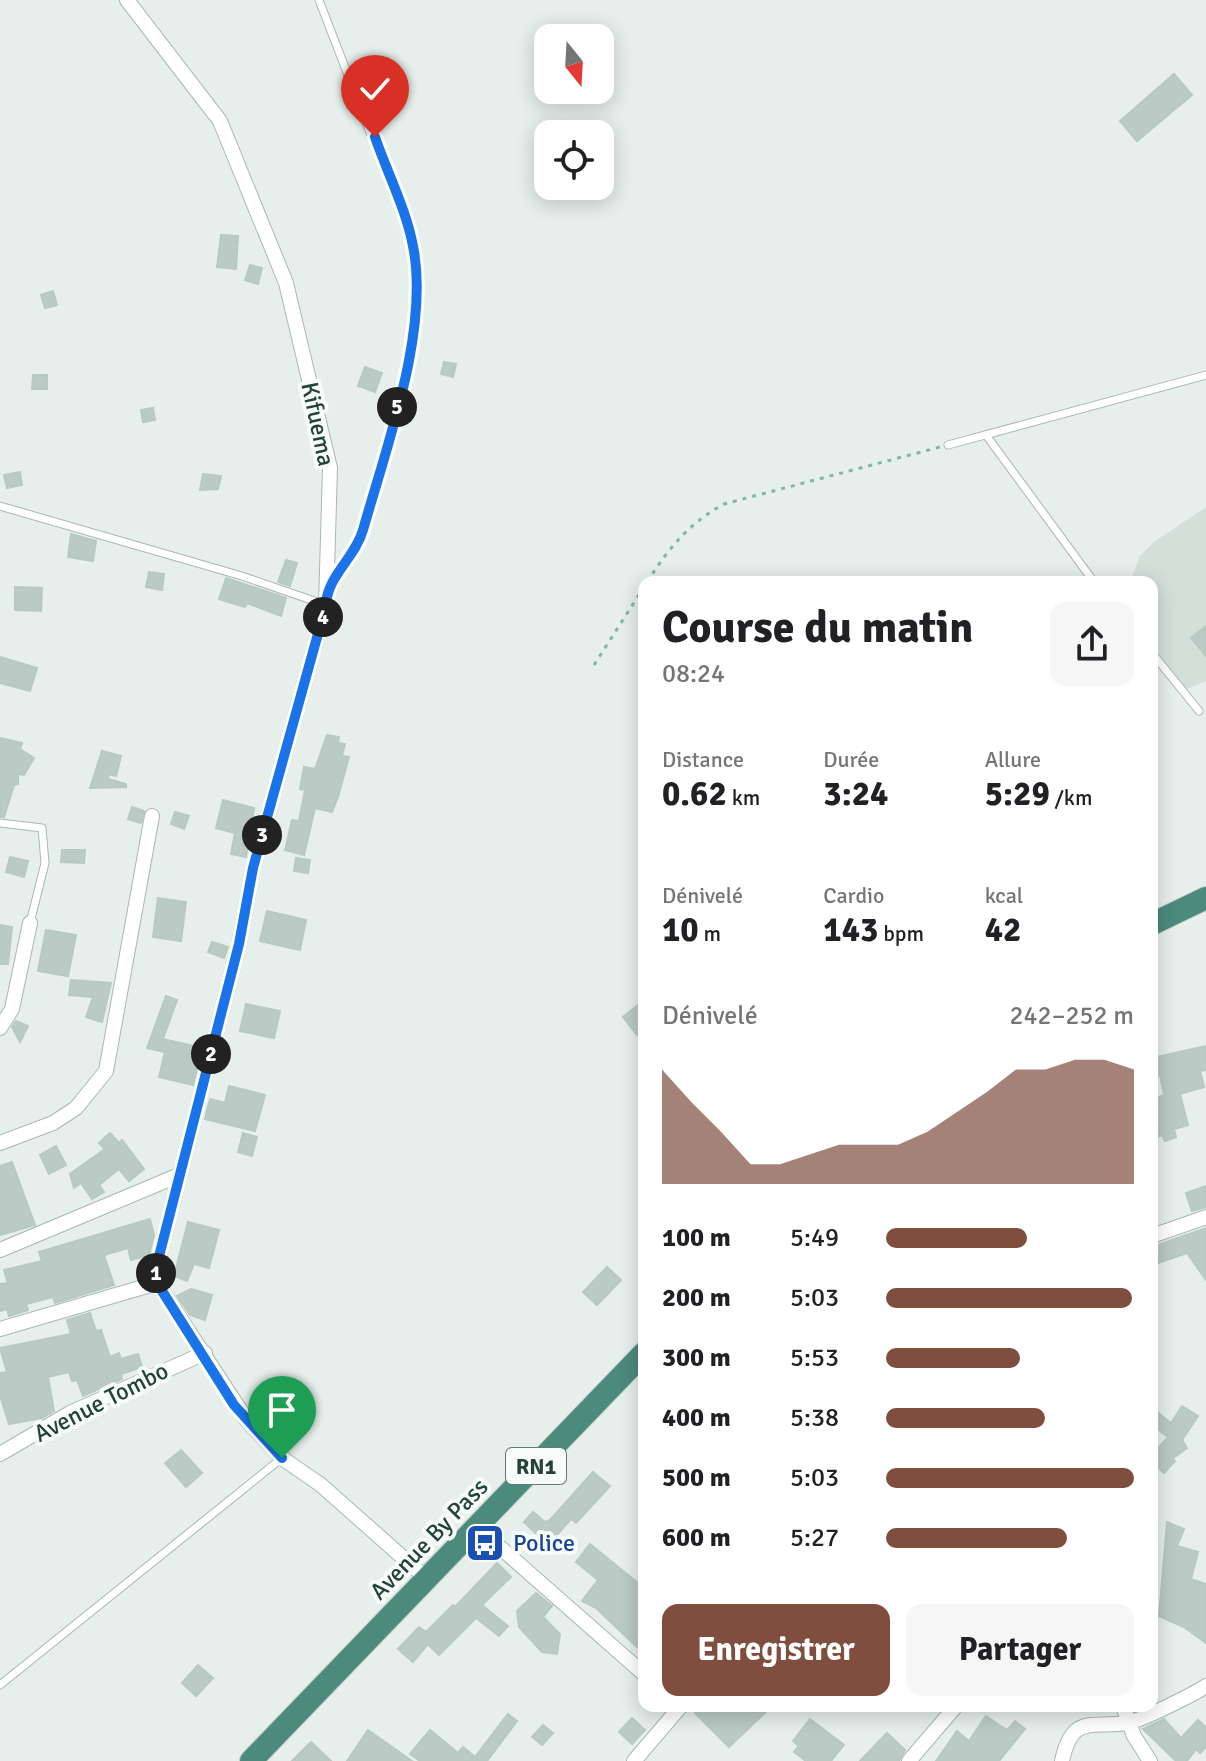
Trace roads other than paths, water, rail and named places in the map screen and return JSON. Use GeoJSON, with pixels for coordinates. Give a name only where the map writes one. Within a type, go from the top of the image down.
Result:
{"type":"FeatureCollection","features":[{"type":"Feature","properties":{"kind":"highway"},"geometry":{"type":"LineString","coordinates":[[1158,921],[1206,898]]}},
{"type":"Feature","properties":{"kind":"highway","name":"Avenue By Pass"},"geometry":{"type":"LineString","coordinates":[[251,1761],[638,1359]]}},
{"type":"Feature","properties":{"kind":"street","name":"Kifuema"},"geometry":{"type":"LineString","coordinates":[[127,0],[220,121],[286,283],[330,468],[326,597],[253,868],[239,944],[177,1176],[156,1268],[157,1283]]}},
{"type":"Feature","properties":{"kind":"street"},"geometry":{"type":"LineString","coordinates":[[0,1143],[53,1123],[76,1108],[106,1071],[152,816]]}},
{"type":"Feature","properties":{"kind":"street"},"geometry":{"type":"LineString","coordinates":[[0,1028],[12,1009],[30,923]]}},
{"type":"Feature","properties":{"kind":"street"},"geometry":{"type":"LineString","coordinates":[[0,1250],[177,1176]]}},
{"type":"Feature","properties":{"kind":"street"},"geometry":{"type":"LineString","coordinates":[[1158,1234],[1206,1217]]}},
{"type":"Feature","properties":{"kind":"street"},"geometry":{"type":"LineString","coordinates":[[0,1329],[157,1283],[205,1353],[234,1405],[282,1458],[321,1485],[427,1579]]}},
{"type":"Feature","properties":{"kind":"street","name":"Avenue Tombo"},"geometry":{"type":"LineString","coordinates":[[0,1454],[70,1413],[205,1353]]}},
{"type":"Feature","properties":{"kind":"street"},"geometry":{"type":"LineString","coordinates":[[477,1527],[638,1669]]}},
{"type":"Feature","properties":{"kind":"street"},"geometry":{"type":"LineString","coordinates":[[1158,1711],[1190,1697],[1206,1686]]}},
{"type":"Feature","properties":{"kind":"street"},"geometry":{"type":"LineString","coordinates":[[634,1761],[676,1712]]}},
{"type":"Feature","properties":{"kind":"street"},"geometry":{"type":"LineString","coordinates":[[909,1761],[951,1712]]}},
{"type":"Feature","properties":{"kind":"street"},"geometry":{"type":"LineString","coordinates":[[1125,1712],[1149,1760]]}},
{"type":"Feature","properties":{"kind":"street"},"geometry":{"type":"LineString","coordinates":[[1062,1761],[1067,1741],[1088,1723],[1130,1723],[1155,1712]]}},
{"type":"Feature","properties":{"kind":"lane"},"geometry":{"type":"LineString","coordinates":[[0,506],[326,597],[359,544],[396,414],[419,298],[413,244],[375,137],[319,0]]}},
{"type":"Feature","properties":{"kind":"lane"},"geometry":{"type":"LineString","coordinates":[[948,445],[1206,375]]}},
{"type":"Feature","properties":{"kind":"lane"},"geometry":{"type":"LineString","coordinates":[[986,435],[1090,576]]}},
{"type":"Feature","properties":{"kind":"lane"},"geometry":{"type":"LineString","coordinates":[[1158,660],[1199,711]]}},
{"type":"Feature","properties":{"kind":"lane"},"geometry":{"type":"LineString","coordinates":[[0,823],[42,828],[45,863],[30,923]]}},
{"type":"Feature","properties":{"kind":"lane"},"geometry":{"type":"LineString","coordinates":[[0,1685],[282,1458]]}},
{"type":"Feature","properties":{"kind":"place","name":"Police"},"geometry":{"type":"Point","coordinates":[485,1543]}}]}
